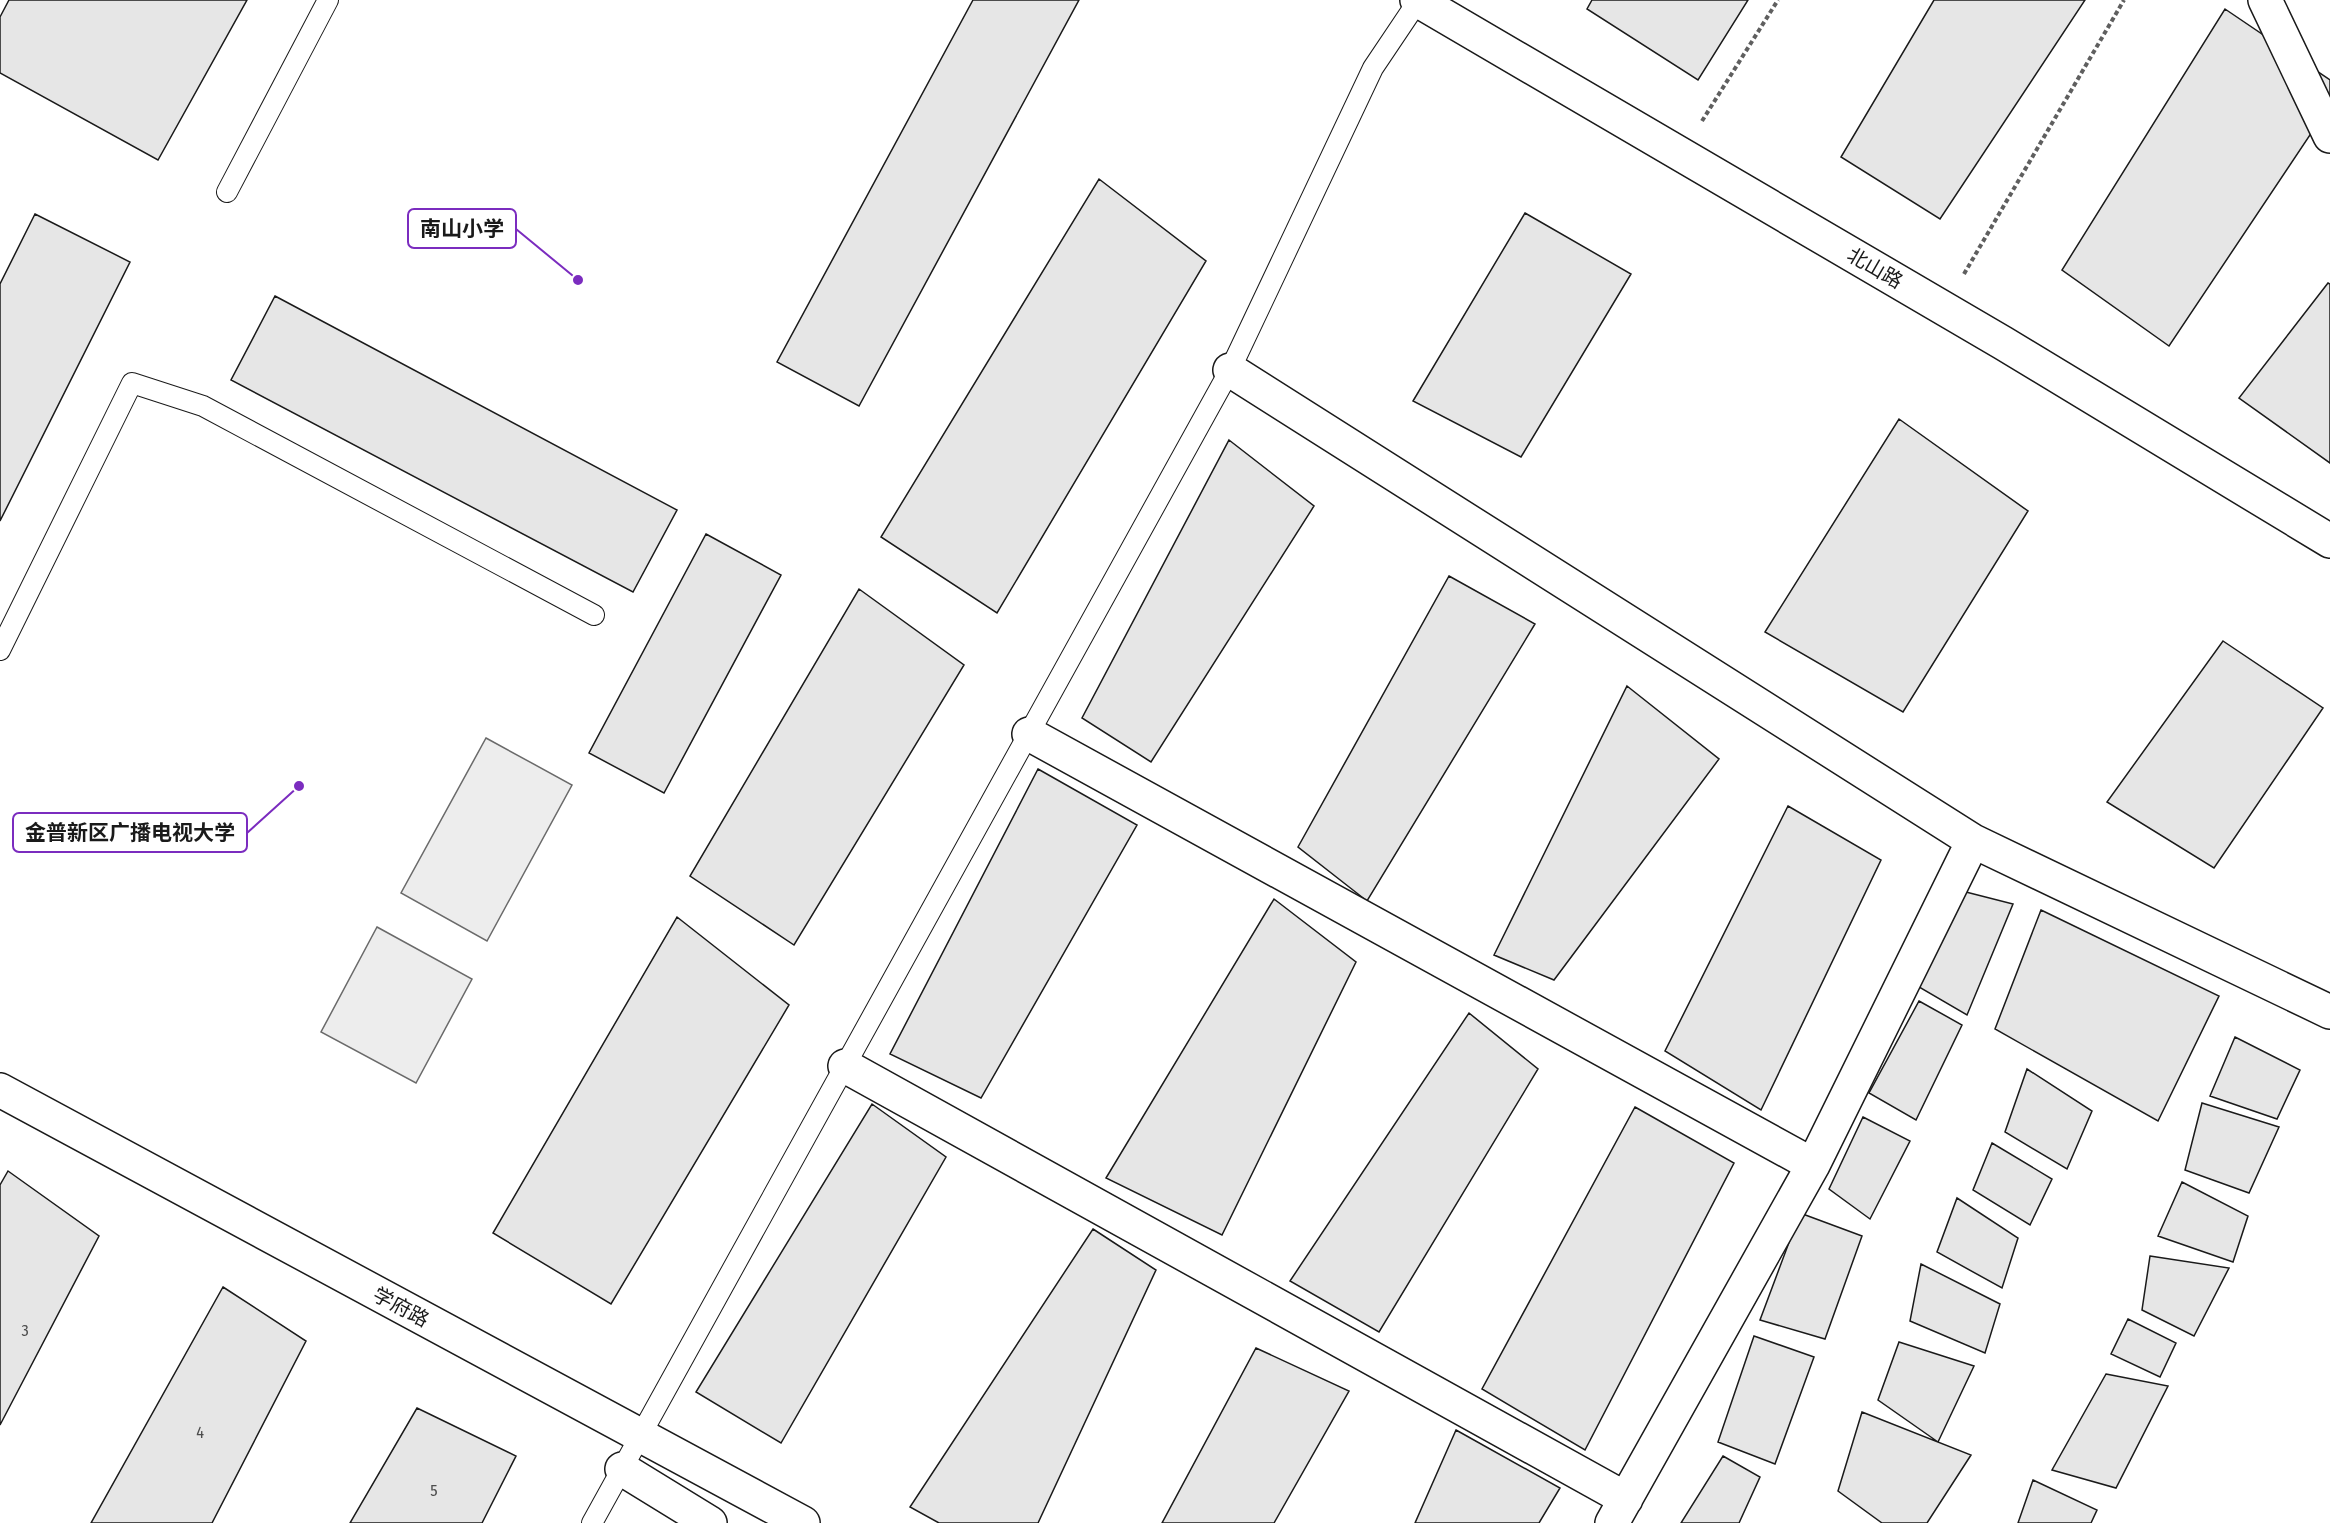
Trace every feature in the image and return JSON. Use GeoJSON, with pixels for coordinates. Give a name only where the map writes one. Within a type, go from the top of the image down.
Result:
{"type":"FeatureCollection","features":[{"type":"Feature","properties":{"kind":"street","name":"北山路"},"geometry":{"type":"LineString","coordinates":[[1418,0],[1944,308],[2330,541]]}},
{"type":"Feature","properties":{"kind":"street"},"geometry":{"type":"LineString","coordinates":[[2265,0],[2330,136]]}},
{"type":"Feature","properties":{"kind":"street"},"geometry":{"type":"LineString","coordinates":[[1230,370],[1973,841],[2330,1012]]}},
{"type":"Feature","properties":{"kind":"street"},"geometry":{"type":"LineString","coordinates":[[1029,734],[1813,1164]]}},
{"type":"Feature","properties":{"kind":"street"},"geometry":{"type":"LineString","coordinates":[[845,1066],[1619,1511],[1813,1164],[1973,841]]}},
{"type":"Feature","properties":{"kind":"street","name":"学府路"},"geometry":{"type":"LineString","coordinates":[[0,1090],[803,1523]]}},
{"type":"Feature","properties":{"kind":"street"},"geometry":{"type":"LineString","coordinates":[[622,1469],[710,1523]]}},
{"type":"Feature","properties":{"kind":"lane"},"geometry":{"type":"LineString","coordinates":[[227,192],[328,0]]}},
{"type":"Feature","properties":{"kind":"lane"},"geometry":{"type":"LineString","coordinates":[[592,1523],[1230,370],[1373,68],[1418,0]]}},
{"type":"Feature","properties":{"kind":"lane"},"geometry":{"type":"LineString","coordinates":[[0,650],[132,383],[203,406],[594,615]]}},
{"type":"Feature","properties":{"kind":"path"},"geometry":{"type":"LineString","coordinates":[[1681,154],[1778,0]]}},
{"type":"Feature","properties":{"kind":"path"},"geometry":{"type":"LineString","coordinates":[[1944,308],[2124,0]]}},
{"type":"Feature","properties":{"kind":"shaded area"},"geometry":{"type":"Polygon","coordinates":[[[486,738],[572,785],[487,941],[401,893],[486,738]]]}},
{"type":"Feature","properties":{"kind":"shaded area"},"geometry":{"type":"Polygon","coordinates":[[[377,927],[472,979],[416,1083],[321,1032],[377,927]]]}},
{"type":"Feature","properties":{"kind":"building"},"geometry":{"type":"Polygon","coordinates":[[[9,0],[247,0],[158,160],[0,73],[0,17],[9,0]]]}},
{"type":"Feature","properties":{"kind":"building"},"geometry":{"type":"Polygon","coordinates":[[[973,0],[1079,0],[859,406],[777,362],[973,0]]]}},
{"type":"Feature","properties":{"kind":"building"},"geometry":{"type":"Polygon","coordinates":[[[1592,0],[1748,0],[1698,80],[1587,9],[1592,0]]]}},
{"type":"Feature","properties":{"kind":"building"},"geometry":{"type":"Polygon","coordinates":[[[1934,0],[2085,0],[1940,219],[1841,157],[1934,0]]]}},
{"type":"Feature","properties":{"kind":"building"},"geometry":{"type":"Polygon","coordinates":[[[2225,9],[2330,80],[2330,105],[2169,346],[2062,270],[2225,9]]]}},
{"type":"Feature","properties":{"kind":"building"},"geometry":{"type":"Polygon","coordinates":[[[1099,179],[1206,261],[997,613],[881,537],[1099,179]]]}},
{"type":"Feature","properties":{"kind":"building"},"geometry":{"type":"Polygon","coordinates":[[[1525,213],[1631,274],[1521,457],[1413,401],[1525,213]]]}},
{"type":"Feature","properties":{"kind":"building"},"geometry":{"type":"Polygon","coordinates":[[[35,214],[130,262],[0,521],[0,284],[35,214]]]}},
{"type":"Feature","properties":{"kind":"building"},"geometry":{"type":"Polygon","coordinates":[[[2328,283],[2330,284],[2330,463],[2239,398],[2328,283]]]}},
{"type":"Feature","properties":{"kind":"building"},"geometry":{"type":"Polygon","coordinates":[[[275,296],[677,510],[633,592],[231,380],[275,296]]]}},
{"type":"Feature","properties":{"kind":"building"},"geometry":{"type":"Polygon","coordinates":[[[1899,419],[2028,511],[1903,712],[1765,632],[1899,419]]]}},
{"type":"Feature","properties":{"kind":"building"},"geometry":{"type":"Polygon","coordinates":[[[1229,440],[1314,506],[1151,762],[1082,718],[1229,440]]]}},
{"type":"Feature","properties":{"kind":"building"},"geometry":{"type":"Polygon","coordinates":[[[706,534],[781,575],[664,793],[589,753],[706,534]]]}},
{"type":"Feature","properties":{"kind":"building"},"geometry":{"type":"Polygon","coordinates":[[[1449,576],[1535,624],[1367,901],[1298,847],[1449,576]]]}},
{"type":"Feature","properties":{"kind":"building"},"geometry":{"type":"Polygon","coordinates":[[[859,589],[964,665],[794,945],[690,876],[859,589]]]}},
{"type":"Feature","properties":{"kind":"building"},"geometry":{"type":"Polygon","coordinates":[[[2223,641],[2323,708],[2214,868],[2107,802],[2223,641]]]}},
{"type":"Feature","properties":{"kind":"building"},"geometry":{"type":"Polygon","coordinates":[[[1627,686],[1719,759],[1554,980],[1494,955],[1627,686]]]}},
{"type":"Feature","properties":{"kind":"building"},"geometry":{"type":"Polygon","coordinates":[[[1038,769],[1137,825],[981,1098],[890,1054],[1038,769]]]}},
{"type":"Feature","properties":{"kind":"building"},"geometry":{"type":"Polygon","coordinates":[[[1788,806],[1881,860],[1761,1110],[1665,1051],[1788,806]]]}},
{"type":"Feature","properties":{"kind":"building"},"geometry":{"type":"Polygon","coordinates":[[[1962,891],[2013,904],[1967,1015],[1919,987],[1962,891]]]}},
{"type":"Feature","properties":{"kind":"building"},"geometry":{"type":"Polygon","coordinates":[[[1274,899],[1356,962],[1222,1235],[1106,1178],[1274,899]]]}},
{"type":"Feature","properties":{"kind":"building"},"geometry":{"type":"Polygon","coordinates":[[[2041,910],[2219,996],[2158,1121],[1995,1029],[2041,910]]]}},
{"type":"Feature","properties":{"kind":"building"},"geometry":{"type":"Polygon","coordinates":[[[677,917],[789,1005],[611,1304],[493,1233],[677,917]]]}},
{"type":"Feature","properties":{"kind":"building"},"geometry":{"type":"Polygon","coordinates":[[[1919,1001],[1962,1025],[1916,1120],[1869,1093],[1919,1001]]]}},
{"type":"Feature","properties":{"kind":"building"},"geometry":{"type":"Polygon","coordinates":[[[1469,1013],[1538,1069],[1379,1332],[1290,1281],[1469,1013]]]}},
{"type":"Feature","properties":{"kind":"building"},"geometry":{"type":"Polygon","coordinates":[[[2235,1037],[2300,1070],[2277,1119],[2210,1096],[2235,1037]]]}},
{"type":"Feature","properties":{"kind":"building"},"geometry":{"type":"Polygon","coordinates":[[[2027,1069],[2092,1111],[2067,1169],[2005,1132],[2027,1069]]]}},
{"type":"Feature","properties":{"kind":"building"},"geometry":{"type":"Polygon","coordinates":[[[2202,1103],[2279,1127],[2249,1193],[2185,1170],[2202,1103]]]}},
{"type":"Feature","properties":{"kind":"building"},"geometry":{"type":"Polygon","coordinates":[[[872,1104],[946,1157],[781,1443],[696,1392],[872,1104]]]}},
{"type":"Feature","properties":{"kind":"building"},"geometry":{"type":"Polygon","coordinates":[[[1635,1107],[1734,1163],[1585,1450],[1482,1389],[1635,1107]]]}},
{"type":"Feature","properties":{"kind":"building"},"geometry":{"type":"Polygon","coordinates":[[[1863,1117],[1910,1141],[1870,1219],[1829,1189],[1863,1117]]]}},
{"type":"Feature","properties":{"kind":"building"},"geometry":{"type":"Polygon","coordinates":[[[1992,1143],[2052,1179],[2030,1225],[1973,1190],[1992,1143]]]}},
{"type":"Feature","properties":{"kind":"building"},"geometry":{"type":"Polygon","coordinates":[[[8,1171],[99,1236],[0,1425],[0,1185],[8,1171]]]}},
{"type":"Feature","properties":{"kind":"building"},"geometry":{"type":"Polygon","coordinates":[[[2182,1182],[2248,1216],[2233,1262],[2158,1236],[2182,1182]]]}},
{"type":"Feature","properties":{"kind":"building"},"geometry":{"type":"Polygon","coordinates":[[[1957,1198],[2018,1238],[2002,1288],[1937,1252],[1957,1198]]]}},
{"type":"Feature","properties":{"kind":"building"},"geometry":{"type":"Polygon","coordinates":[[[1800,1213],[1862,1236],[1825,1339],[1760,1320],[1800,1213]]]}},
{"type":"Feature","properties":{"kind":"building"},"geometry":{"type":"Polygon","coordinates":[[[1093,1229],[1156,1270],[1038,1523],[939,1523],[910,1507],[1093,1229]]]}},
{"type":"Feature","properties":{"kind":"building"},"geometry":{"type":"Polygon","coordinates":[[[2150,1256],[2229,1268],[2194,1336],[2142,1310],[2150,1256]]]}},
{"type":"Feature","properties":{"kind":"building"},"geometry":{"type":"Polygon","coordinates":[[[1921,1264],[2000,1304],[1985,1353],[1910,1321],[1921,1264]]]}},
{"type":"Feature","properties":{"kind":"building"},"geometry":{"type":"Polygon","coordinates":[[[223,1287],[306,1341],[212,1523],[91,1523],[223,1287]]]}},
{"type":"Feature","properties":{"kind":"building"},"geometry":{"type":"Polygon","coordinates":[[[2128,1319],[2176,1343],[2160,1377],[2111,1354],[2128,1319]]]}},
{"type":"Feature","properties":{"kind":"building"},"geometry":{"type":"Polygon","coordinates":[[[1754,1336],[1814,1357],[1775,1464],[1718,1442],[1754,1336]]]}},
{"type":"Feature","properties":{"kind":"building"},"geometry":{"type":"Polygon","coordinates":[[[1899,1342],[1974,1366],[1938,1442],[1878,1400],[1899,1342]]]}},
{"type":"Feature","properties":{"kind":"building"},"geometry":{"type":"Polygon","coordinates":[[[1256,1348],[1349,1391],[1274,1523],[1162,1523],[1256,1348]]]}},
{"type":"Feature","properties":{"kind":"building"},"geometry":{"type":"Polygon","coordinates":[[[2106,1374],[2168,1386],[2116,1488],[2052,1470],[2106,1374]]]}},
{"type":"Feature","properties":{"kind":"building"},"geometry":{"type":"Polygon","coordinates":[[[417,1408],[516,1456],[482,1523],[350,1523],[417,1408]]]}},
{"type":"Feature","properties":{"kind":"building"},"geometry":{"type":"Polygon","coordinates":[[[1862,1412],[1971,1455],[1927,1523],[1882,1523],[1838,1491],[1862,1412]]]}},
{"type":"Feature","properties":{"kind":"building"},"geometry":{"type":"Polygon","coordinates":[[[1456,1430],[1560,1488],[1539,1523],[1415,1523],[1456,1430]]]}},
{"type":"Feature","properties":{"kind":"building"},"geometry":{"type":"Polygon","coordinates":[[[1723,1456],[1760,1477],[1739,1523],[1681,1523],[1723,1456]]]}},
{"type":"Feature","properties":{"kind":"building"},"geometry":{"type":"Polygon","coordinates":[[[2033,1480],[2097,1510],[2091,1523],[2018,1523],[2033,1480]]]}},
{"type":"Feature","properties":{"kind":"place","name":"南山小学"},"geometry":{"type":"Point","coordinates":[578,280]}},
{"type":"Feature","properties":{"kind":"place","name":"金普新区广播电视大学"},"geometry":{"type":"Point","coordinates":[299,786]}}]}
